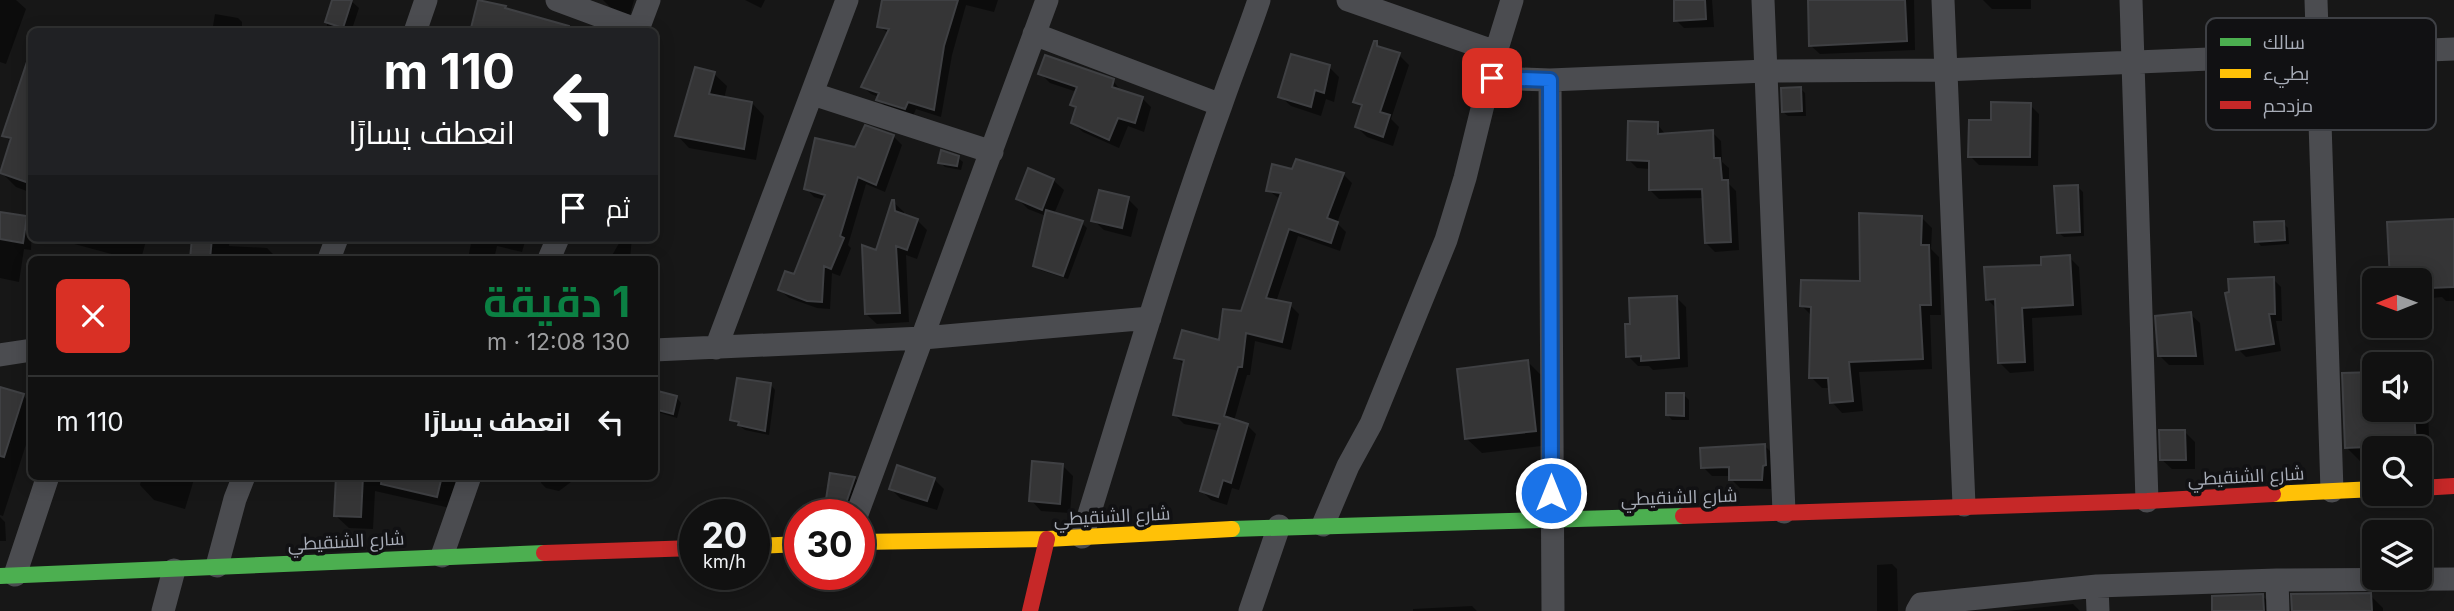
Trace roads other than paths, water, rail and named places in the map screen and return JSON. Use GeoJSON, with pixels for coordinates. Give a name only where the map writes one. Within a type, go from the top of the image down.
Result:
{"type":"FeatureCollection","features":[{"type":"Feature","properties":{"kind":"street"},"geometry":{"type":"LineString","coordinates":[[416,28],[426,0]]}},
{"type":"Feature","properties":{"kind":"street"},"geometry":{"type":"LineString","coordinates":[[557,0],[630,28]]}},
{"type":"Feature","properties":{"kind":"street"},"geometry":{"type":"LineString","coordinates":[[639,28],[649,0]]}},
{"type":"Feature","properties":{"kind":"street"},"geometry":{"type":"LineString","coordinates":[[716,348],[847,0]]}},
{"type":"Feature","properties":{"kind":"street"},"geometry":{"type":"LineString","coordinates":[[863,499],[1047,0]]}},
{"type":"Feature","properties":{"kind":"street"},"geometry":{"type":"LineString","coordinates":[[1082,537],[1150,318],[1259,0]]}},
{"type":"Feature","properties":{"kind":"street"},"geometry":{"type":"LineString","coordinates":[[1348,0],[1496,52]]}},
{"type":"Feature","properties":{"kind":"street"},"geometry":{"type":"LineString","coordinates":[[1323,525],[1348,466],[1371,424],[1446,240],[1512,0]]}},
{"type":"Feature","properties":{"kind":"street"},"geometry":{"type":"LineString","coordinates":[[1763,0],[1784,512]]}},
{"type":"Feature","properties":{"kind":"street"},"geometry":{"type":"LineString","coordinates":[[1943,0],[1964,505]]}},
{"type":"Feature","properties":{"kind":"street"},"geometry":{"type":"LineString","coordinates":[[2131,0],[2147,501]]}},
{"type":"Feature","properties":{"kind":"street"},"geometry":{"type":"LineString","coordinates":[[2316,0],[2317,18]]}},
{"type":"Feature","properties":{"kind":"street"},"geometry":{"type":"LineString","coordinates":[[1034,34],[1221,105]]}},
{"type":"Feature","properties":{"kind":"street"},"geometry":{"type":"LineString","coordinates":[[2436,50],[2454,49]]}},
{"type":"Feature","properties":{"kind":"street"},"geometry":{"type":"LineString","coordinates":[[1492,78],[1550,80],[1766,71],[1944,70],[2206,61]]}},
{"type":"Feature","properties":{"kind":"street"},"geometry":{"type":"LineString","coordinates":[[1550,80],[1553,611]]}},
{"type":"Feature","properties":{"kind":"street"},"geometry":{"type":"LineString","coordinates":[[813,94],[992,152]]}},
{"type":"Feature","properties":{"kind":"street"},"geometry":{"type":"LineString","coordinates":[[2320,130],[2332,491]]}},
{"type":"Feature","properties":{"kind":"street"},"geometry":{"type":"LineString","coordinates":[[658,350],[923,338],[1150,318]]}},
{"type":"Feature","properties":{"kind":"street"},"geometry":{"type":"LineString","coordinates":[[2,349],[28,349]]}},
{"type":"Feature","properties":{"kind":"street"},"geometry":{"type":"LineString","coordinates":[[8,575],[46,480]]}},
{"type":"Feature","properties":{"kind":"street"},"geometry":{"type":"LineString","coordinates":[[216,566],[242,480]]}},
{"type":"Feature","properties":{"kind":"street"},"geometry":{"type":"LineString","coordinates":[[442,556],[469,480]]}},
{"type":"Feature","properties":{"kind":"street"},"geometry":{"type":"LineString","coordinates":[[2432,487],[2454,486]]}},
{"type":"Feature","properties":{"kind":"street","name":"شارع الشنقيطي"},"geometry":{"type":"LineString","coordinates":[[875,542],[1047,539],[1279,526],[2147,501],[2362,490]]}},
{"type":"Feature","properties":{"kind":"street"},"geometry":{"type":"LineString","coordinates":[[1250,611],[1279,526]]}},
{"type":"Feature","properties":{"kind":"street"},"geometry":{"type":"LineString","coordinates":[[1030,611],[1047,539]]}},
{"type":"Feature","properties":{"kind":"street","name":"شارع الشنقيطي"},"geometry":{"type":"LineString","coordinates":[[8,575],[679,549]]}},
{"type":"Feature","properties":{"kind":"street"},"geometry":{"type":"LineString","coordinates":[[163,611],[174,569]]}},
{"type":"Feature","properties":{"kind":"street"},"geometry":{"type":"LineString","coordinates":[[1917,611],[1921,604],[2097,586],[2277,580],[2454,579]]}},
{"type":"Feature","properties":{"kind":"street"},"geometry":{"type":"LineString","coordinates":[[2277,580],[2278,611]]}},
{"type":"Feature","properties":{"kind":"street"},"geometry":{"type":"LineString","coordinates":[[2097,586],[2098,611]]}}]}
